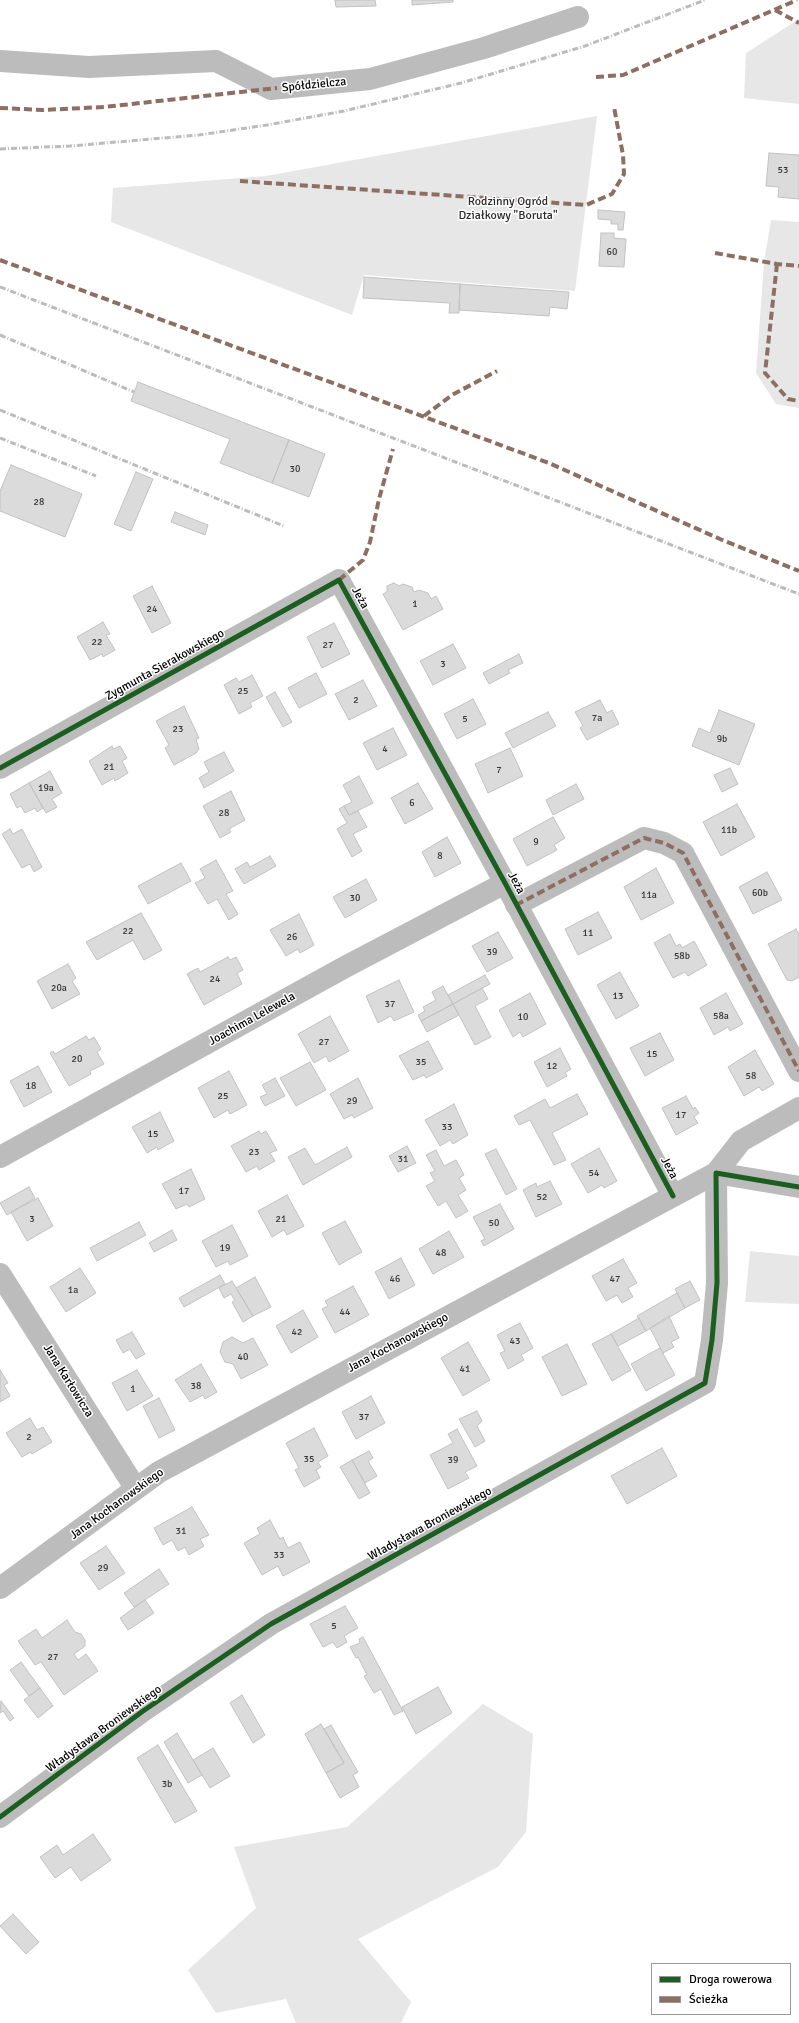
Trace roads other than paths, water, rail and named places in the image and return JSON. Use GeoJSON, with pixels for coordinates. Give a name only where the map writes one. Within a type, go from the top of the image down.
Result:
{"type":"FeatureCollection","features":[{"type":"Feature","properties":{"kind":"street","name":"Spółdzielcza"},"geometry":{"type":"LineString","coordinates":[[0,62],[89,67],[216,61],[271,89],[370,79],[484,48],[578,17]]}},
{"type":"Feature","properties":{"kind":"street","name":"Zygmunta Sierakowskiego"},"geometry":{"type":"LineString","coordinates":[[0,768],[339,580]]}},
{"type":"Feature","properties":{"kind":"street","name":"Jeża"},"geometry":{"type":"LineString","coordinates":[[339,580],[505,883],[672,1196]]}},
{"type":"Feature","properties":{"kind":"street"},"geometry":{"type":"LineString","coordinates":[[516,905],[644,838],[664,843],[683,852],[799,1071]]}},
{"type":"Feature","properties":{"kind":"street","name":"Joachima Lelewela"},"geometry":{"type":"LineString","coordinates":[[0,1157],[345,967],[505,883]]}},
{"type":"Feature","properties":{"kind":"street","name":"Jana Kochanowskiego"},"geometry":{"type":"LineString","coordinates":[[0,1588],[159,1472],[716,1173],[742,1141],[799,1108]]}},
{"type":"Feature","properties":{"kind":"street"},"geometry":{"type":"LineString","coordinates":[[716,1173],[799,1187]]}},
{"type":"Feature","properties":{"kind":"street","name":"Władysława Broniewskiego"},"geometry":{"type":"LineString","coordinates":[[0,1817],[143,1711],[271,1624],[705,1383],[712,1340],[718,1282],[716,1173]]}},
{"type":"Feature","properties":{"kind":"street","name":"Jana Karłowicza"},"geometry":{"type":"LineString","coordinates":[[0,1274],[136,1489]]}},
{"type":"Feature","properties":{"kind":"railway"},"geometry":{"type":"LineString","coordinates":[[0,149],[70,146],[199,135],[267,125],[344,111],[461,83],[585,46],[705,0]]}},
{"type":"Feature","properties":{"kind":"railway"},"geometry":{"type":"LineString","coordinates":[[0,287],[799,594]]}},
{"type":"Feature","properties":{"kind":"railway"},"geometry":{"type":"LineString","coordinates":[[0,335],[134,392]]}},
{"type":"Feature","properties":{"kind":"railway"},"geometry":{"type":"LineString","coordinates":[[0,410],[284,526]]}},
{"type":"Feature","properties":{"kind":"railway"},"geometry":{"type":"LineString","coordinates":[[0,438],[96,476]]}},
{"type":"Feature","properties":{"kind":"park label","name":"Rodzinny Ogród Działkowy \"Boruta\""},"geometry":{"type":"Point","coordinates":[508,209]}}]}
